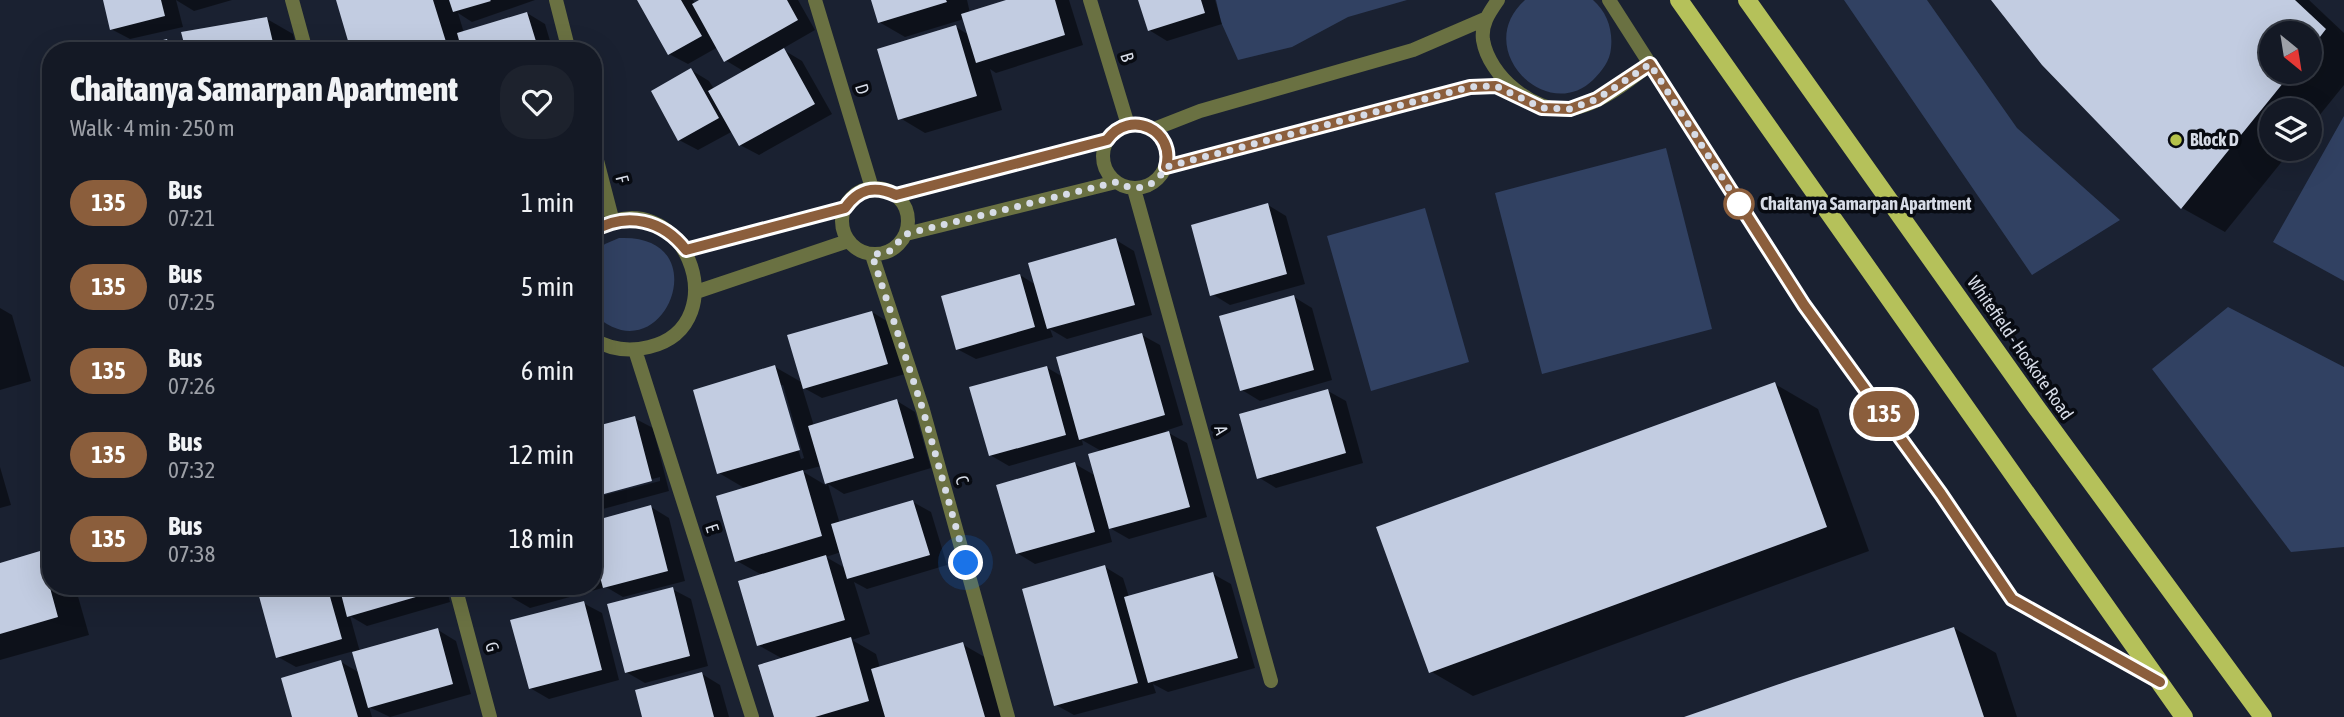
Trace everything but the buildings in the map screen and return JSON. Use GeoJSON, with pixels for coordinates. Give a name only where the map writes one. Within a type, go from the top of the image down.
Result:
{"type":"FeatureCollection","features":[{"type":"Feature","properties":{"kind":"main road"},"geometry":{"type":"LineString","coordinates":[[1679,0],[2184,717]]}},
{"type":"Feature","properties":{"kind":"main road","name":"Whitefield - Hoskote Road"},"geometry":{"type":"LineString","coordinates":[[1747,0],[2036,407],[2263,717]]}},
{"type":"Feature","properties":{"kind":"street"},"geometry":{"type":"LineString","coordinates":[[292,0],[304,42]]}},
{"type":"Feature","properties":{"kind":"street"},"geometry":{"type":"LineString","coordinates":[[556,0],[567,42]]}},
{"type":"Feature","properties":{"kind":"street","name":"D"},"geometry":{"type":"LineString","coordinates":[[815,0],[872,188]]}},
{"type":"Feature","properties":{"kind":"street","name":"B"},"geometry":{"type":"LineString","coordinates":[[1090,0],[1128,125]]}},
{"type":"Feature","properties":{"kind":"street"},"geometry":{"type":"LineString","coordinates":[[1497,0],[1485,19],[1483,40],[1494,64],[1517,93]]}},
{"type":"Feature","properties":{"kind":"street"},"geometry":{"type":"LineString","coordinates":[[1609,0],[1804,305],[1941,494],[2012,599],[2160,682]]}},
{"type":"Feature","properties":{"kind":"street"},"geometry":{"type":"LineString","coordinates":[[1154,129],[1200,111],[1413,50],[1485,19]]}},
{"type":"Feature","properties":{"kind":"street"},"geometry":{"type":"LineString","coordinates":[[1166,167],[1470,87],[1496,86],[1517,93],[1542,108],[1570,109],[1597,99],[1650,64]]}},
{"type":"Feature","properties":{"kind":"street"},"geometry":{"type":"LineString","coordinates":[[896,195],[1107,140],[1117,130],[1139,124],[1154,129],[1168,150],[1166,167],[1161,177],[1150,185],[1134,189],[1116,182],[1106,170],[1103,158],[1107,140]]}},
{"type":"Feature","properties":{"kind":"street","name":"F"},"geometry":{"type":"LineString","coordinates":[[602,180],[613,222]]}},
{"type":"Feature","properties":{"kind":"street"},"geometry":{"type":"LineString","coordinates":[[906,234],[907,212],[896,195],[884,189],[861,191],[845,208],[842,219],[848,241],[857,249],[872,255],[890,251],[906,234],[1116,182]]}},
{"type":"Feature","properties":{"kind":"street","name":"A"},"geometry":{"type":"LineString","coordinates":[[1134,189],[1271,681]]}},
{"type":"Feature","properties":{"kind":"street"},"geometry":{"type":"LineString","coordinates":[[686,250],[845,208]]}},
{"type":"Feature","properties":{"kind":"street"},"geometry":{"type":"LineString","coordinates":[[602,227],[627,219],[655,224],[678,239],[694,270],[696,292],[690,314],[676,332],[657,345],[635,350],[618,349],[602,343]]}},
{"type":"Feature","properties":{"kind":"street"},"geometry":{"type":"LineString","coordinates":[[696,292],[848,241]]}},
{"type":"Feature","properties":{"kind":"street","name":"C"},"geometry":{"type":"LineString","coordinates":[[872,255],[923,410],[1008,717]]}},
{"type":"Feature","properties":{"kind":"street","name":"E"},"geometry":{"type":"LineString","coordinates":[[635,350],[752,717]]}},
{"type":"Feature","properties":{"kind":"street","name":"G"},"geometry":{"type":"LineString","coordinates":[[457,595],[490,717]]}},
{"type":"Feature","properties":{"kind":"shaded area"},"geometry":{"type":"Polygon","coordinates":[[[1216,0],[1407,0],[1348,17],[1292,47],[1238,60],[1221,22],[1216,0]]]}},
{"type":"Feature","properties":{"kind":"shaded area"},"geometry":{"type":"Polygon","coordinates":[[[1525,0],[1593,0],[1598,5],[1608,22],[1611,48],[1605,65],[1593,80],[1574,91],[1555,93],[1537,87],[1521,75],[1510,58],[1506,39],[1510,19],[1525,0]]]}},
{"type":"Feature","properties":{"kind":"shaded area"},"geometry":{"type":"Polygon","coordinates":[[[1844,0],[1927,0],[2017,128],[2120,220],[2032,275],[1844,0]]]}},
{"type":"Feature","properties":{"kind":"shaded area"},"geometry":{"type":"Polygon","coordinates":[[[2344,116],[2344,281],[2273,242],[2319,161],[2322,161],[2322,155],[2344,116]]]}},
{"type":"Feature","properties":{"kind":"shaded area"},"geometry":{"type":"Polygon","coordinates":[[[1666,148],[1712,329],[1542,374],[1495,193],[1666,148]]]}},
{"type":"Feature","properties":{"kind":"shaded area"},"geometry":{"type":"Polygon","coordinates":[[[1425,208],[1469,362],[1371,391],[1327,236],[1425,208]]]}},
{"type":"Feature","properties":{"kind":"shaded area"},"geometry":{"type":"Polygon","coordinates":[[[619,238],[650,243],[668,257],[674,277],[670,299],[659,318],[641,329],[618,329],[602,319],[602,246],[619,238]]]}},
{"type":"Feature","properties":{"kind":"shaded area"},"geometry":{"type":"Polygon","coordinates":[[[2228,307],[2344,367],[2344,547],[2291,552],[2152,369],[2228,307]]]}},
{"type":"Feature","properties":{"kind":"bus line","name":"135"},"geometry":{"type":"LineString","coordinates":[[602,227],[627,219],[641,220],[667,231],[678,239],[686,250],[845,208],[861,191],[884,189],[896,195],[1107,140],[1117,130],[1128,125],[1149,126],[1157,132],[1168,150],[1166,167],[1470,87],[1496,86],[1517,93],[1542,108],[1570,109],[1597,99],[1650,64],[1804,305],[1941,494],[2012,599],[2160,682]]}},
{"type":"Feature","properties":{"kind":"place","name":"Block D"},"geometry":{"type":"Point","coordinates":[2176,140]}},
{"type":"Feature","properties":{"kind":"place","name":"Chaitanya Samarpan Apartment"},"geometry":{"type":"Point","coordinates":[1739,204]}},
{"type":"Feature","properties":{"kind":"route"},"geometry":{"type":"LineString","coordinates":[[966,563],[923,410],[872,255],[890,251],[899,245],[906,234],[1116,182],[1132,189],[1150,185],[1161,177],[1166,167],[1470,87],[1496,86],[1517,93],[1542,108],[1570,109],[1597,99],[1650,64],[1739,204]]}}]}
